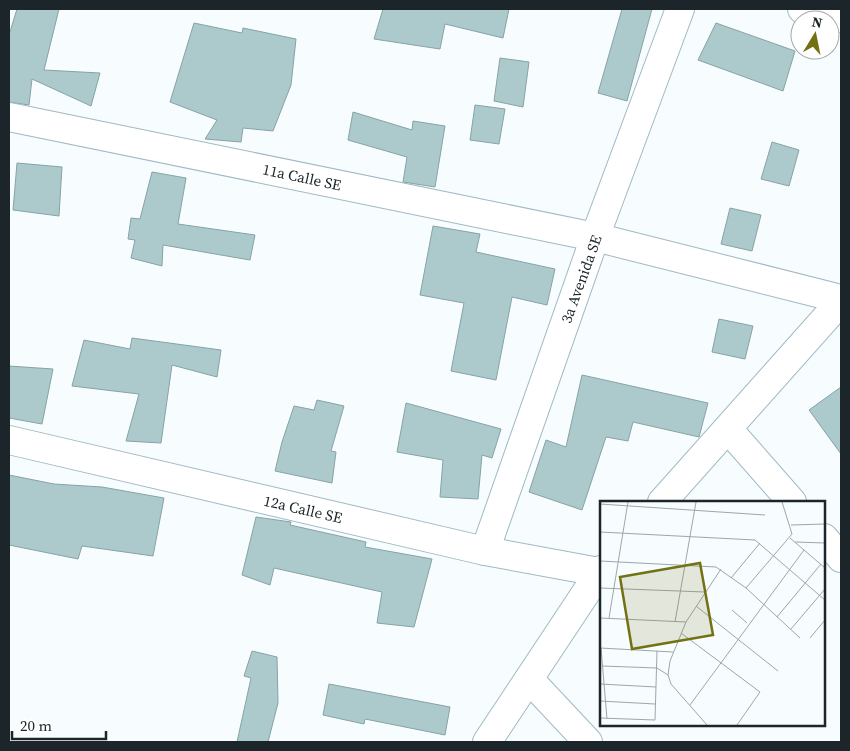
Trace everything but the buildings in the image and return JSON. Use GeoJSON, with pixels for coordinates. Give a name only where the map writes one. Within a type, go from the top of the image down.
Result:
{"type":"FeatureCollection","features":[{"type":"Feature","properties":{"kind":"street","name":"3a Avenida SE"},"geometry":{"type":"LineString","coordinates":[[485,551],[595,237],[680,9]]}},
{"type":"Feature","properties":{"kind":"street"},"geometry":{"type":"LineString","coordinates":[[802,9],[841,18]]}},
{"type":"Feature","properties":{"kind":"street","name":"11a Calle SE"},"geometry":{"type":"LineString","coordinates":[[9,117],[595,237],[841,300]]}},
{"type":"Feature","properties":{"kind":"street"},"geometry":{"type":"LineString","coordinates":[[663,501],[841,300]]}},
{"type":"Feature","properties":{"kind":"street"},"geometry":{"type":"LineString","coordinates":[[728,429],[791,501]]}},
{"type":"Feature","properties":{"kind":"street","name":"12a Calle SE"},"geometry":{"type":"LineString","coordinates":[[9,440],[485,551],[600,571]]}},
{"type":"Feature","properties":{"kind":"street"},"geometry":{"type":"LineString","coordinates":[[825,539],[841,558]]}},
{"type":"Feature","properties":{"kind":"street"},"geometry":{"type":"LineString","coordinates":[[487,742],[600,571]]}},
{"type":"Feature","properties":{"kind":"street"},"geometry":{"type":"LineString","coordinates":[[529,679],[588,742]]}}]}
